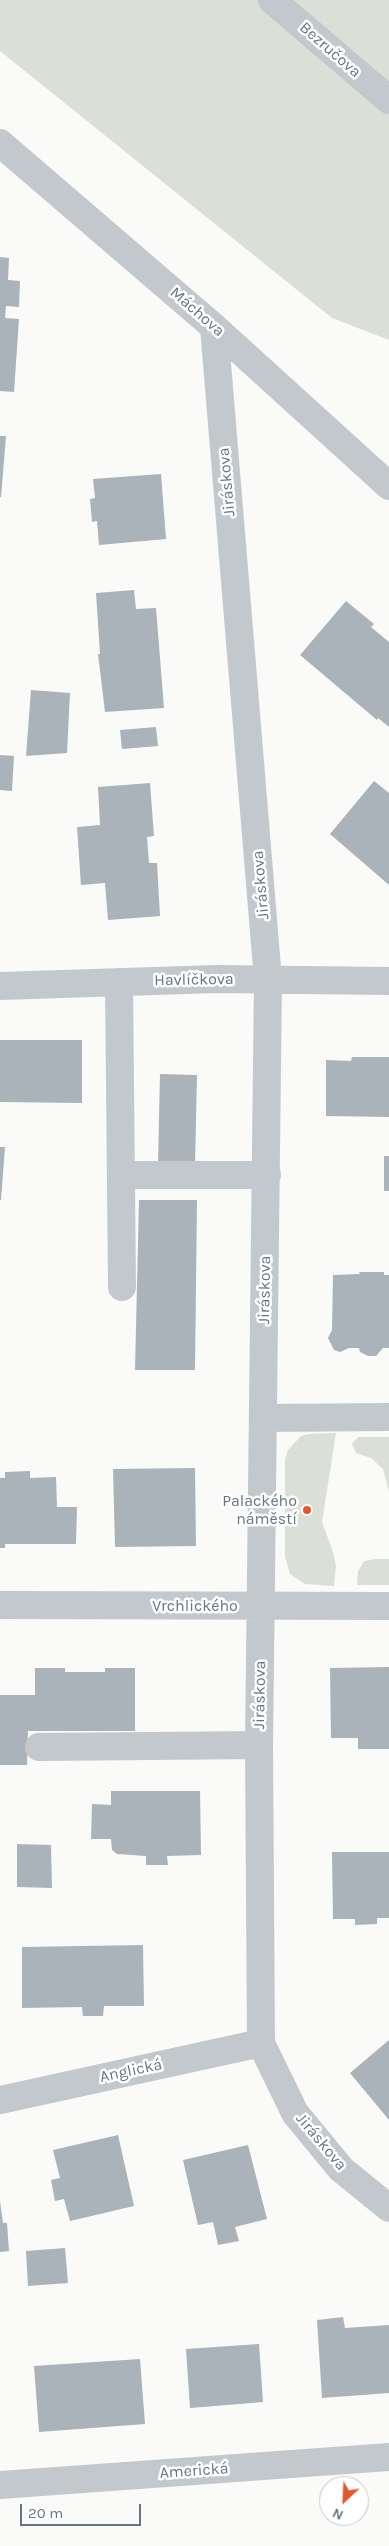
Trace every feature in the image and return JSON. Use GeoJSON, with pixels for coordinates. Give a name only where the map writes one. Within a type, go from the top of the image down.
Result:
{"type":"FeatureCollection","features":[{"type":"Feature","properties":{"kind":"street","name":"Bezručova"},"geometry":{"type":"LineString","coordinates":[[272,0],[389,100]]}},
{"type":"Feature","properties":{"kind":"street","name":"Máchova"},"geometry":{"type":"LineString","coordinates":[[0,143],[214,327],[389,486]]}},
{"type":"Feature","properties":{"kind":"street","name":"Jiráskova"},"geometry":{"type":"LineString","coordinates":[[214,327],[268,980],[259,1745],[261,2043],[295,2113],[341,2169],[389,2208]]}},
{"type":"Feature","properties":{"kind":"street","name":"Havlíčkova"},"geometry":{"type":"LineString","coordinates":[[0,986],[268,980],[389,981]]}},
{"type":"Feature","properties":{"kind":"street"},"geometry":{"type":"LineString","coordinates":[[119,982],[122,1287]]}},
{"type":"Feature","properties":{"kind":"street"},"geometry":{"type":"LineString","coordinates":[[121,1175],[266,1175]]}},
{"type":"Feature","properties":{"kind":"street"},"geometry":{"type":"LineString","coordinates":[[264,1418],[389,1417]]}},
{"type":"Feature","properties":{"kind":"street","name":"Vrchlického"},"geometry":{"type":"LineString","coordinates":[[0,1605],[389,1606]]}},
{"type":"Feature","properties":{"kind":"street"},"geometry":{"type":"LineString","coordinates":[[39,1747],[259,1745]]}},
{"type":"Feature","properties":{"kind":"street","name":"Anglická"},"geometry":{"type":"LineString","coordinates":[[0,2100],[261,2043]]}},
{"type":"Feature","properties":{"kind":"street","name":"Americká"},"geometry":{"type":"LineString","coordinates":[[0,2486],[389,2457]]}},
{"type":"Feature","properties":{"kind":"shaded area"},"geometry":{"type":"Polygon","coordinates":[[[0,0],[389,0],[389,340],[332,318],[0,51],[0,0]]]}},
{"type":"Feature","properties":{"kind":"shaded area"},"geometry":{"type":"Polygon","coordinates":[[[336,1433],[322,1522],[336,1566],[334,1586],[305,1584],[290,1574],[285,1557],[285,1459],[288,1450],[301,1436],[336,1433]]]}},
{"type":"Feature","properties":{"kind":"shaded area"},"geometry":{"type":"Polygon","coordinates":[[[358,1437],[389,1437],[389,1492],[383,1469],[371,1458],[356,1453],[352,1444],[358,1437]]]}},
{"type":"Feature","properties":{"kind":"shaded area"},"geometry":{"type":"Polygon","coordinates":[[[389,1559],[389,1585],[357,1585],[358,1571],[364,1561],[389,1559]]]}},
{"type":"Feature","properties":{"kind":"building"},"geometry":{"type":"Polygon","coordinates":[[[0,257],[9,258],[8,280],[20,281],[19,307],[6,306],[5,318],[19,319],[14,392],[0,391],[0,257]]]}},
{"type":"Feature","properties":{"kind":"building"},"geometry":{"type":"Polygon","coordinates":[[[0,436],[6,436],[1,497],[0,497],[0,436]]]}},
{"type":"Feature","properties":{"kind":"building"},"geometry":{"type":"Polygon","coordinates":[[[161,474],[166,539],[99,545],[97,521],[92,522],[90,499],[95,498],[93,479],[161,474]]]}},
{"type":"Feature","properties":{"kind":"building"},"geometry":{"type":"Polygon","coordinates":[[[134,590],[136,609],[156,608],[164,708],[105,712],[98,654],[100,654],[96,593],[134,590]]]}},
{"type":"Feature","properties":{"kind":"building"},"geometry":{"type":"Polygon","coordinates":[[[346,601],[374,624],[371,627],[389,642],[389,727],[378,718],[377,720],[300,655],[346,601]]]}},
{"type":"Feature","properties":{"kind":"building"},"geometry":{"type":"Polygon","coordinates":[[[31,690],[70,693],[67,753],[26,756],[31,690]]]}},
{"type":"Feature","properties":{"kind":"building"},"geometry":{"type":"Polygon","coordinates":[[[156,727],[158,746],[122,749],[120,730],[156,727]]]}},
{"type":"Feature","properties":{"kind":"building"},"geometry":{"type":"Polygon","coordinates":[[[0,755],[14,756],[12,791],[0,790],[0,755]]]}},
{"type":"Feature","properties":{"kind":"building"},"geometry":{"type":"Polygon","coordinates":[[[374,781],[389,793],[389,885],[330,834],[374,781]]]}},
{"type":"Feature","properties":{"kind":"building"},"geometry":{"type":"Polygon","coordinates":[[[150,783],[154,836],[147,837],[149,863],[157,863],[160,916],[108,920],[105,883],[81,885],[77,827],[100,825],[98,787],[150,783]]]}},
{"type":"Feature","properties":{"kind":"building"},"geometry":{"type":"Polygon","coordinates":[[[0,1040],[82,1040],[82,1103],[0,1102],[0,1040]]]}},
{"type":"Feature","properties":{"kind":"building"},"geometry":{"type":"Polygon","coordinates":[[[352,1057],[389,1057],[389,1117],[326,1116],[326,1060],[351,1061],[352,1057]]]}},
{"type":"Feature","properties":{"kind":"building"},"geometry":{"type":"Polygon","coordinates":[[[160,1074],[197,1075],[195,1165],[158,1164],[160,1074]]]}},
{"type":"Feature","properties":{"kind":"building"},"geometry":{"type":"Polygon","coordinates":[[[0,1147],[5,1147],[1,1200],[0,1200],[0,1147]]]}},
{"type":"Feature","properties":{"kind":"building"},"geometry":{"type":"Polygon","coordinates":[[[384,1156],[389,1156],[389,1191],[384,1191],[384,1156]]]}},
{"type":"Feature","properties":{"kind":"building"},"geometry":{"type":"Polygon","coordinates":[[[139,1200],[197,1200],[195,1370],[135,1370],[139,1200]]]}},
{"type":"Feature","properties":{"kind":"building"},"geometry":{"type":"Polygon","coordinates":[[[359,1272],[384,1272],[384,1275],[389,1275],[389,1348],[383,1348],[376,1356],[368,1356],[360,1352],[359,1348],[349,1348],[340,1352],[334,1350],[328,1338],[332,1330],[333,1275],[360,1274],[359,1272]]]}},
{"type":"Feature","properties":{"kind":"building"},"geometry":{"type":"Polygon","coordinates":[[[195,1468],[196,1546],[115,1547],[113,1469],[195,1468]]]}},
{"type":"Feature","properties":{"kind":"building"},"geometry":{"type":"Polygon","coordinates":[[[30,1471],[30,1478],[56,1477],[57,1507],[77,1507],[76,1544],[5,1544],[5,1548],[0,1548],[0,1478],[5,1478],[5,1472],[30,1471]]]}},
{"type":"Feature","properties":{"kind":"building"},"geometry":{"type":"Polygon","coordinates":[[[389,1667],[389,1749],[358,1749],[358,1738],[331,1738],[330,1668],[389,1667]]]}},
{"type":"Feature","properties":{"kind":"building"},"geometry":{"type":"Polygon","coordinates":[[[35,1668],[65,1668],[65,1672],[105,1672],[105,1668],[135,1668],[135,1731],[28,1731],[27,1765],[0,1765],[0,1695],[35,1695],[35,1668]]]}},
{"type":"Feature","properties":{"kind":"building"},"geometry":{"type":"Polygon","coordinates":[[[111,1791],[200,1791],[201,1855],[167,1856],[168,1865],[146,1865],[146,1856],[117,1854],[112,1850],[111,1839],[91,1839],[92,1804],[111,1805],[111,1791]]]}},
{"type":"Feature","properties":{"kind":"building"},"geometry":{"type":"Polygon","coordinates":[[[17,1844],[51,1845],[52,1888],[17,1887],[17,1844]]]}},
{"type":"Feature","properties":{"kind":"building"},"geometry":{"type":"Polygon","coordinates":[[[332,1852],[389,1852],[389,1918],[377,1918],[377,1924],[355,1925],[355,1919],[333,1919],[332,1852]]]}},
{"type":"Feature","properties":{"kind":"building"},"geometry":{"type":"Polygon","coordinates":[[[143,1945],[144,2006],[104,2006],[103,2016],[83,2016],[82,2007],[22,2008],[22,1947],[143,1945]]]}},
{"type":"Feature","properties":{"kind":"building"},"geometry":{"type":"Polygon","coordinates":[[[389,2040],[389,2120],[350,2073],[389,2040]]]}},
{"type":"Feature","properties":{"kind":"building"},"geometry":{"type":"Polygon","coordinates":[[[118,2135],[134,2206],[70,2221],[64,2199],[55,2201],[51,2180],[60,2178],[53,2150],[118,2135]]]}},
{"type":"Feature","properties":{"kind":"building"},"geometry":{"type":"Polygon","coordinates":[[[248,2145],[267,2219],[235,2227],[239,2241],[218,2245],[213,2222],[198,2225],[183,2160],[248,2145]]]}},
{"type":"Feature","properties":{"kind":"building"},"geometry":{"type":"Polygon","coordinates":[[[0,2201],[3,2223],[7,2223],[9,2251],[0,2252],[0,2201]]]}},
{"type":"Feature","properties":{"kind":"building"},"geometry":{"type":"Polygon","coordinates":[[[65,2248],[68,2283],[28,2286],[26,2251],[65,2248]]]}},
{"type":"Feature","properties":{"kind":"building"},"geometry":{"type":"Polygon","coordinates":[[[343,2317],[345,2328],[389,2325],[389,2393],[322,2398],[317,2320],[343,2317]]]}},
{"type":"Feature","properties":{"kind":"building"},"geometry":{"type":"Polygon","coordinates":[[[259,2344],[263,2402],[190,2408],[186,2349],[259,2344]]]}},
{"type":"Feature","properties":{"kind":"building"},"geometry":{"type":"Polygon","coordinates":[[[140,2359],[145,2424],[39,2432],[34,2366],[140,2359]]]}},
{"type":"Feature","properties":{"kind":"place","name":"Palackého náměstí"},"geometry":{"type":"Point","coordinates":[307,1510]}}]}
